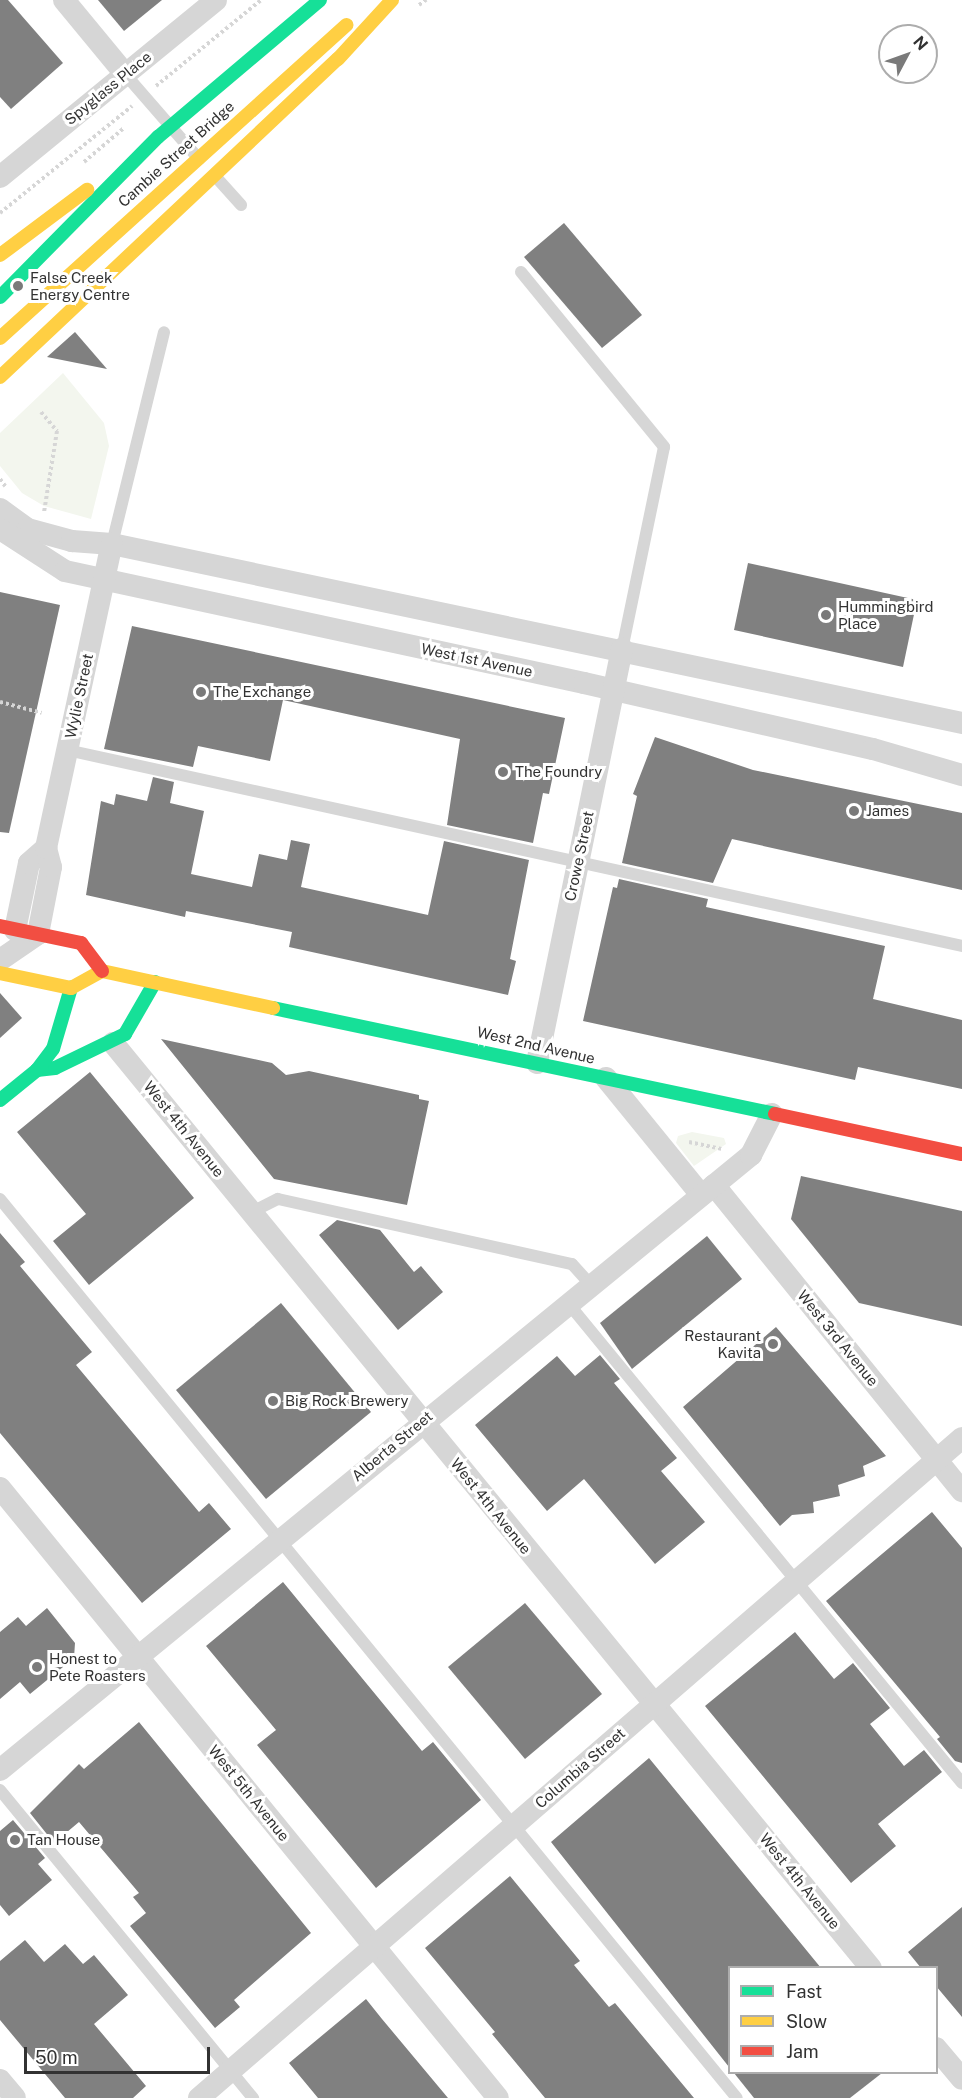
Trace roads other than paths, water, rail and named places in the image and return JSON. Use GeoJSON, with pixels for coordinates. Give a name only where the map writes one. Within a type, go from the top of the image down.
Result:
{"type":"FeatureCollection","features":[{"type":"Feature","properties":{"kind":"main road","name":"Cambie Street Bridge"},"geometry":{"type":"LineString","coordinates":[[0,297],[158,137],[320,0]]}},
{"type":"Feature","properties":{"kind":"main road","name":"Cambie Street Bridge"},"geometry":{"type":"LineString","coordinates":[[0,338],[325,41],[379,0]]}},
{"type":"Feature","properties":{"kind":"main road"},"geometry":{"type":"LineString","coordinates":[[0,377],[338,59],[392,0]]}},
{"type":"Feature","properties":{"kind":"main road"},"geometry":{"type":"LineString","coordinates":[[0,255],[158,137]]}},
{"type":"Feature","properties":{"kind":"main road"},"geometry":{"type":"LineString","coordinates":[[0,973],[71,988],[102,972],[81,943],[8,928]]}},
{"type":"Feature","properties":{"kind":"main road","name":"West 2nd Avenue"},"geometry":{"type":"LineString","coordinates":[[102,972],[537,1062],[962,1154]]}},
{"type":"Feature","properties":{"kind":"main road"},"geometry":{"type":"LineString","coordinates":[[37,1070],[55,1068],[93,1048],[113,1043],[131,1026],[154,982]]}},
{"type":"Feature","properties":{"kind":"main road"},"geometry":{"type":"LineString","coordinates":[[0,1100],[37,1070],[53,1049],[71,988]]}},
{"type":"Feature","properties":{"kind":"street"},"geometry":{"type":"LineString","coordinates":[[64,0],[125,74]]}},
{"type":"Feature","properties":{"kind":"street","name":"Spyglass Place"},"geometry":{"type":"LineString","coordinates":[[0,177],[216,0]]}},
{"type":"Feature","properties":{"kind":"street"},"geometry":{"type":"LineString","coordinates":[[0,509],[28,529],[112,544],[622,649],[962,723]]}},
{"type":"Feature","properties":{"kind":"street","name":"West 1st Avenue"},"geometry":{"type":"LineString","coordinates":[[1,531],[42,560],[104,580],[614,690],[873,749],[962,775]]}},
{"type":"Feature","properties":{"kind":"street","name":"Wylie Street"},"geometry":{"type":"LineString","coordinates":[[38,934],[51,867],[46,848],[112,544]]}},
{"type":"Feature","properties":{"kind":"street","name":"Crowe Street"},"geometry":{"type":"LineString","coordinates":[[537,1062],[622,649]]}},
{"type":"Feature","properties":{"kind":"street","name":"Wylie Street"},"geometry":{"type":"LineString","coordinates":[[8,928],[29,863],[46,848]]}},
{"type":"Feature","properties":{"kind":"street"},"geometry":{"type":"LineString","coordinates":[[0,960],[38,934]]}},
{"type":"Feature","properties":{"kind":"street","name":"West 4th Avenue"},"geometry":{"type":"LineString","coordinates":[[113,1043],[869,1966]]}},
{"type":"Feature","properties":{"kind":"street","name":"West 3rd Avenue"},"geometry":{"type":"LineString","coordinates":[[606,1078],[707,1190],[962,1491]]}},
{"type":"Feature","properties":{"kind":"street","name":"Alberta Street"},"geometry":{"type":"LineString","coordinates":[[0,1770],[422,1421],[751,1155],[772,1114]]}},
{"type":"Feature","properties":{"kind":"street","name":"Columbia Street"},"geometry":{"type":"LineString","coordinates":[[199,2098],[962,1438]]}},
{"type":"Feature","properties":{"kind":"street","name":"West 5th Avenue"},"geometry":{"type":"LineString","coordinates":[[0,1488],[498,2098]]}},
{"type":"Feature","properties":{"kind":"street"},"geometry":{"type":"LineString","coordinates":[[938,2050],[962,2079]]}},
{"type":"Feature","properties":{"kind":"street"},"geometry":{"type":"LineString","coordinates":[[0,2080],[15,2098]]}},
{"type":"Feature","properties":{"kind":"lane"},"geometry":{"type":"LineString","coordinates":[[125,74],[241,205]]}},
{"type":"Feature","properties":{"kind":"lane"},"geometry":{"type":"LineString","coordinates":[[521,272],[664,447],[622,649]]}},
{"type":"Feature","properties":{"kind":"lane"},"geometry":{"type":"LineString","coordinates":[[112,544],[164,332]]}},
{"type":"Feature","properties":{"kind":"lane"},"geometry":{"type":"LineString","coordinates":[[1,531],[28,529]]}},
{"type":"Feature","properties":{"kind":"lane"},"geometry":{"type":"LineString","coordinates":[[67,750],[962,946]]}},
{"type":"Feature","properties":{"kind":"lane"},"geometry":{"type":"LineString","coordinates":[[0,1198],[737,2098]]}},
{"type":"Feature","properties":{"kind":"lane"},"geometry":{"type":"LineString","coordinates":[[252,1212],[278,1199],[572,1264],[590,1284]]}},
{"type":"Feature","properties":{"kind":"lane"},"geometry":{"type":"LineString","coordinates":[[568,1303],[962,1783]]}},
{"type":"Feature","properties":{"kind":"lane"},"geometry":{"type":"LineString","coordinates":[[0,1790],[253,2098]]}},
{"type":"Feature","properties":{"kind":"place","name":"False Creek Energy Centre"},"geometry":{"type":"Point","coordinates":[18,286]}},
{"type":"Feature","properties":{"kind":"place","name":"Hummingbird Place"},"geometry":{"type":"Point","coordinates":[826,615]}},
{"type":"Feature","properties":{"kind":"place","name":"The Exchange"},"geometry":{"type":"Point","coordinates":[201,692]}},
{"type":"Feature","properties":{"kind":"place","name":"The Foundry"},"geometry":{"type":"Point","coordinates":[503,772]}},
{"type":"Feature","properties":{"kind":"place","name":"James"},"geometry":{"type":"Point","coordinates":[854,811]}},
{"type":"Feature","properties":{"kind":"place","name":"Restaurant Kavita"},"geometry":{"type":"Point","coordinates":[773,1344]}},
{"type":"Feature","properties":{"kind":"place","name":"Big Rock Brewery"},"geometry":{"type":"Point","coordinates":[273,1401]}},
{"type":"Feature","properties":{"kind":"place","name":"Honest to Pete Roasters"},"geometry":{"type":"Point","coordinates":[37,1667]}},
{"type":"Feature","properties":{"kind":"place","name":"Tan House"},"geometry":{"type":"Point","coordinates":[15,1840]}}]}
